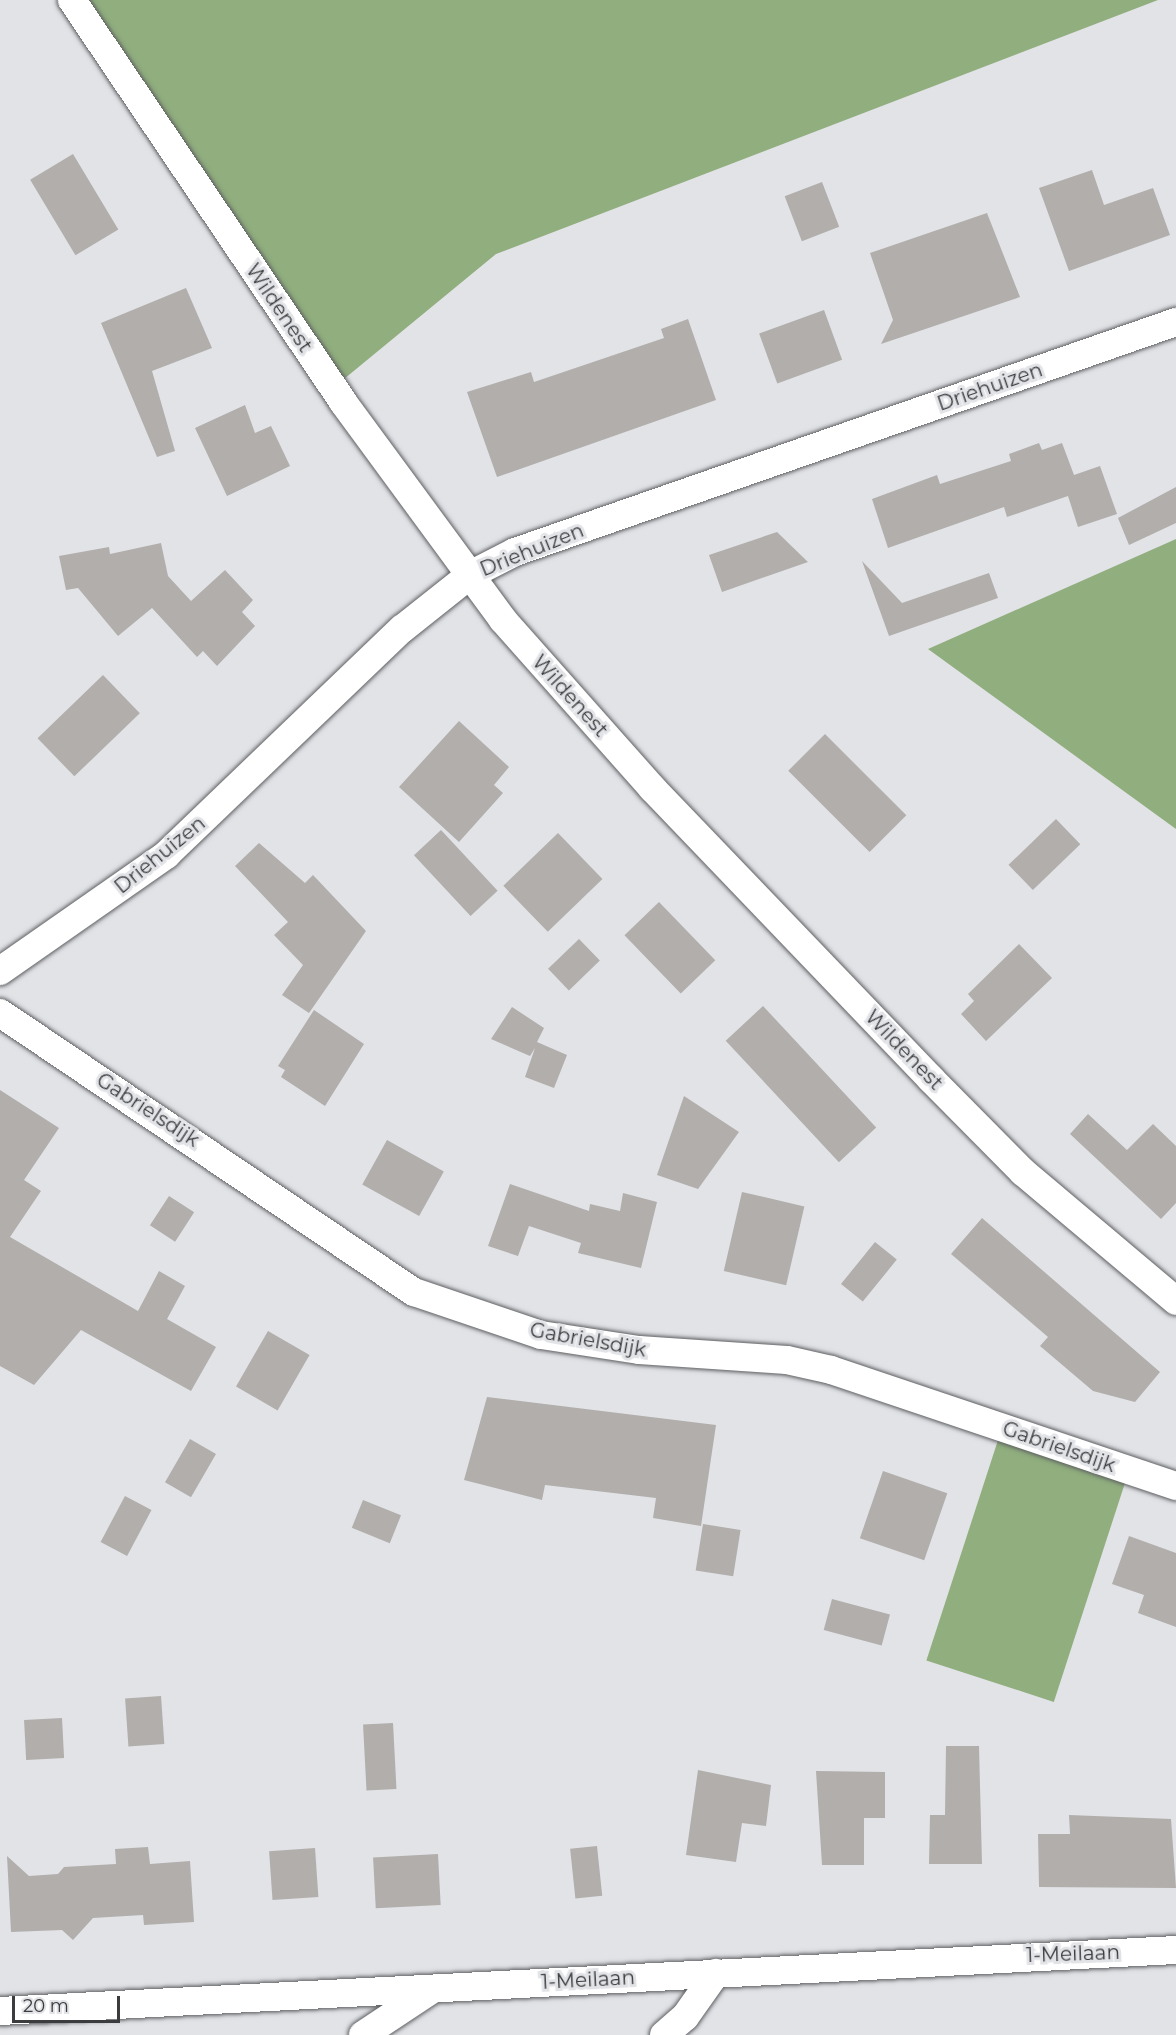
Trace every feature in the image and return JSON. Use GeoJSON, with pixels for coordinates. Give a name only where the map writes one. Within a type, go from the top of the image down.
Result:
{"type":"FeatureCollection","features":[{"type":"Feature","properties":{"kind":"street","name":"Wildenest"},"geometry":{"type":"LineString","coordinates":[[72,0],[343,402],[470,575],[652,788],[931,1079],[1023,1172],[1176,1301]]}},
{"type":"Feature","properties":{"kind":"street","name":"Driehuizen"},"geometry":{"type":"LineString","coordinates":[[0,971],[166,855],[402,629],[470,575],[515,552],[1176,322]]}},
{"type":"Feature","properties":{"kind":"street","name":"Gabrielsdijk"},"geometry":{"type":"LineString","coordinates":[[0,1013],[414,1292],[541,1335],[639,1350],[787,1360],[831,1370],[1176,1486]]}},
{"type":"Feature","properties":{"kind":"street","name":"1-Meilaan"},"geometry":{"type":"LineString","coordinates":[[0,2011],[1176,1950]]}},
{"type":"Feature","properties":{"kind":"street"},"geometry":{"type":"LineString","coordinates":[[664,2035],[685,2017],[716,1973]]}},
{"type":"Feature","properties":{"kind":"street"},"geometry":{"type":"LineString","coordinates":[[363,2035],[432,1989]]}},
{"type":"Feature","properties":{"kind":"green space"},"geometry":{"type":"Polygon","coordinates":[[[87,0],[1158,0],[496,254],[344,379],[87,0]]]}},
{"type":"Feature","properties":{"kind":"green space"},"geometry":{"type":"Polygon","coordinates":[[[1176,539],[1176,829],[928,649],[1176,539]]]}},
{"type":"Feature","properties":{"kind":"green space"},"geometry":{"type":"Polygon","coordinates":[[[999,1437],[1126,1478],[1054,1702],[926,1660],[999,1437]]]}},
{"type":"Feature","properties":{"kind":"building"},"geometry":{"type":"Polygon","coordinates":[[[73,154],[118,229],[75,255],[30,180],[73,154]]]}},
{"type":"Feature","properties":{"kind":"building"},"geometry":{"type":"Polygon","coordinates":[[[1092,170],[1104,205],[1153,188],[1170,235],[1069,271],[1039,188],[1092,170]]]}},
{"type":"Feature","properties":{"kind":"building"},"geometry":{"type":"Polygon","coordinates":[[[822,182],[839,227],[802,241],[785,196],[822,182]]]}},
{"type":"Feature","properties":{"kind":"building"},"geometry":{"type":"Polygon","coordinates":[[[987,213],[1020,297],[881,344],[893,320],[870,253],[987,213]]]}},
{"type":"Feature","properties":{"kind":"building"},"geometry":{"type":"Polygon","coordinates":[[[186,288],[212,348],[152,371],[175,451],[157,457],[101,323],[186,288]]]}},
{"type":"Feature","properties":{"kind":"building"},"geometry":{"type":"Polygon","coordinates":[[[824,310],[842,360],[777,383],[759,334],[824,310]]]}},
{"type":"Feature","properties":{"kind":"building"},"geometry":{"type":"Polygon","coordinates":[[[688,319],[716,400],[497,477],[467,392],[531,372],[534,382],[664,338],[661,329],[688,319]]]}},
{"type":"Feature","properties":{"kind":"building"},"geometry":{"type":"Polygon","coordinates":[[[245,405],[255,433],[271,426],[290,466],[227,496],[195,428],[245,405]]]}},
{"type":"Feature","properties":{"kind":"building"},"geometry":{"type":"Polygon","coordinates":[[[1039,443],[1042,450],[1062,443],[1074,475],[1100,466],[1117,514],[1078,527],[1068,496],[1007,517],[1004,507],[888,548],[872,499],[937,475],[940,484],[1011,461],[1009,454],[1039,443]]]}},
{"type":"Feature","properties":{"kind":"building"},"geometry":{"type":"Polygon","coordinates":[[[1176,487],[1176,523],[1129,545],[1118,518],[1176,487]]]}},
{"type":"Feature","properties":{"kind":"building"},"geometry":{"type":"Polygon","coordinates":[[[777,532],[808,562],[722,592],[709,555],[777,532]]]}},
{"type":"Feature","properties":{"kind":"building"},"geometry":{"type":"Polygon","coordinates":[[[161,543],[168,576],[191,601],[225,570],[253,600],[242,612],[255,626],[217,666],[203,651],[197,657],[152,608],[118,636],[78,588],[66,590],[59,556],[109,547],[110,554],[161,543]]]}},
{"type":"Feature","properties":{"kind":"building"},"geometry":{"type":"Polygon","coordinates":[[[862,561],[902,603],[989,573],[998,598],[889,636],[862,561]]]}},
{"type":"Feature","properties":{"kind":"building"},"geometry":{"type":"Polygon","coordinates":[[[103,675],[140,713],[74,776],[38,738],[103,675]]]}},
{"type":"Feature","properties":{"kind":"building"},"geometry":{"type":"Polygon","coordinates":[[[459,721],[509,767],[494,785],[503,793],[459,842],[399,787],[459,721]]]}},
{"type":"Feature","properties":{"kind":"building"},"geometry":{"type":"Polygon","coordinates":[[[825,734],[906,815],[870,852],[788,771],[825,734]]]}},
{"type":"Feature","properties":{"kind":"building"},"geometry":{"type":"Polygon","coordinates":[[[1056,819],[1080,844],[1033,890],[1009,865],[1056,819]]]}},
{"type":"Feature","properties":{"kind":"building"},"geometry":{"type":"Polygon","coordinates":[[[441,830],[498,891],[471,916],[414,855],[441,830]]]}},
{"type":"Feature","properties":{"kind":"building"},"geometry":{"type":"Polygon","coordinates":[[[558,833],[602,879],[548,932],[503,886],[558,833]]]}},
{"type":"Feature","properties":{"kind":"building"},"geometry":{"type":"Polygon","coordinates":[[[259,843],[305,883],[313,875],[366,931],[309,1013],[282,995],[303,965],[274,935],[288,922],[235,866],[259,843]]]}},
{"type":"Feature","properties":{"kind":"building"},"geometry":{"type":"Polygon","coordinates":[[[659,902],[715,960],[681,994],[624,935],[659,902]]]}},
{"type":"Feature","properties":{"kind":"building"},"geometry":{"type":"Polygon","coordinates":[[[579,939],[600,961],[569,990],[548,969],[579,939]]]}},
{"type":"Feature","properties":{"kind":"building"},"geometry":{"type":"Polygon","coordinates":[[[1019,944],[1052,978],[986,1041],[961,1014],[974,1001],[968,994],[1019,944]]]}},
{"type":"Feature","properties":{"kind":"building"},"geometry":{"type":"Polygon","coordinates":[[[763,1006],[876,1127],[839,1162],[726,1041],[763,1006]]]}},
{"type":"Feature","properties":{"kind":"building"},"geometry":{"type":"Polygon","coordinates":[[[512,1007],[544,1028],[537,1042],[567,1055],[554,1088],[525,1077],[535,1048],[530,1056],[491,1039],[512,1007]]]}},
{"type":"Feature","properties":{"kind":"building"},"geometry":{"type":"Polygon","coordinates":[[[314,1010],[364,1044],[325,1106],[281,1077],[285,1070],[278,1066],[314,1010]]]}},
{"type":"Feature","properties":{"kind":"building"},"geometry":{"type":"Polygon","coordinates":[[[0,1090],[59,1128],[24,1180],[41,1191],[10,1237],[138,1311],[159,1271],[185,1286],[167,1319],[216,1347],[191,1391],[81,1330],[34,1385],[0,1366],[0,1090]]]}},
{"type":"Feature","properties":{"kind":"building"},"geometry":{"type":"Polygon","coordinates":[[[684,1096],[739,1132],[698,1189],[657,1175],[684,1096]]]}},
{"type":"Feature","properties":{"kind":"building"},"geometry":{"type":"Polygon","coordinates":[[[1088,1114],[1127,1150],[1153,1124],[1176,1146],[1176,1203],[1161,1219],[1070,1134],[1088,1114]]]}},
{"type":"Feature","properties":{"kind":"building"},"geometry":{"type":"Polygon","coordinates":[[[387,1140],[444,1172],[419,1216],[362,1185],[387,1140]]]}},
{"type":"Feature","properties":{"kind":"building"},"geometry":{"type":"Polygon","coordinates":[[[510,1184],[589,1211],[590,1204],[620,1211],[623,1193],[657,1202],[641,1268],[578,1253],[581,1243],[529,1226],[518,1256],[488,1246],[510,1184]]]}},
{"type":"Feature","properties":{"kind":"building"},"geometry":{"type":"Polygon","coordinates":[[[742,1192],[804,1206],[786,1285],[724,1271],[742,1192]]]}},
{"type":"Feature","properties":{"kind":"building"},"geometry":{"type":"Polygon","coordinates":[[[169,1196],[194,1212],[175,1242],[150,1225],[169,1196]]]}},
{"type":"Feature","properties":{"kind":"building"},"geometry":{"type":"Polygon","coordinates":[[[982,1218],[1160,1372],[1135,1402],[1093,1391],[1040,1346],[1048,1337],[951,1254],[982,1218]]]}},
{"type":"Feature","properties":{"kind":"building"},"geometry":{"type":"Polygon","coordinates":[[[875,1242],[897,1260],[863,1302],[841,1284],[875,1242]]]}},
{"type":"Feature","properties":{"kind":"building"},"geometry":{"type":"Polygon","coordinates":[[[268,1331],[310,1355],[278,1410],[236,1386],[268,1331]]]}},
{"type":"Feature","properties":{"kind":"building"},"geometry":{"type":"Polygon","coordinates":[[[487,1397],[716,1425],[701,1526],[653,1518],[656,1498],[545,1485],[542,1500],[464,1480],[487,1397]]]}},
{"type":"Feature","properties":{"kind":"building"},"geometry":{"type":"Polygon","coordinates":[[[190,1439],[216,1454],[191,1497],[165,1482],[190,1439]]]}},
{"type":"Feature","properties":{"kind":"building"},"geometry":{"type":"Polygon","coordinates":[[[883,1471],[947,1493],[924,1560],[860,1538],[883,1471]]]}},
{"type":"Feature","properties":{"kind":"building"},"geometry":{"type":"Polygon","coordinates":[[[125,1496],[151,1510],[127,1556],[101,1542],[125,1496]]]}},
{"type":"Feature","properties":{"kind":"building"},"geometry":{"type":"Polygon","coordinates":[[[363,1500],[401,1515],[390,1543],[352,1528],[363,1500]]]}},
{"type":"Feature","properties":{"kind":"building"},"geometry":{"type":"Polygon","coordinates":[[[703,1524],[741,1530],[733,1576],[696,1570],[703,1524]]]}},
{"type":"Feature","properties":{"kind":"building"},"geometry":{"type":"Polygon","coordinates":[[[1129,1536],[1176,1553],[1176,1627],[1138,1613],[1144,1595],[1112,1584],[1129,1536]]]}},
{"type":"Feature","properties":{"kind":"building"},"geometry":{"type":"Polygon","coordinates":[[[832,1599],[890,1615],[882,1645],[824,1630],[832,1599]]]}},
{"type":"Feature","properties":{"kind":"building"},"geometry":{"type":"Polygon","coordinates":[[[161,1696],[164,1744],[128,1746],[125,1699],[161,1696]]]}},
{"type":"Feature","properties":{"kind":"building"},"geometry":{"type":"Polygon","coordinates":[[[62,1718],[64,1758],[26,1760],[24,1720],[62,1718]]]}},
{"type":"Feature","properties":{"kind":"building"},"geometry":{"type":"Polygon","coordinates":[[[393,1723],[396,1789],[366,1790],[363,1725],[393,1723]]]}},
{"type":"Feature","properties":{"kind":"building"},"geometry":{"type":"Polygon","coordinates":[[[946,1746],[979,1746],[982,1864],[929,1864],[930,1815],[945,1815],[946,1746]]]}},
{"type":"Feature","properties":{"kind":"building"},"geometry":{"type":"Polygon","coordinates":[[[698,1770],[771,1785],[766,1826],[742,1823],[736,1862],[686,1855],[698,1770]]]}},
{"type":"Feature","properties":{"kind":"building"},"geometry":{"type":"Polygon","coordinates":[[[816,1771],[885,1772],[885,1818],[864,1818],[864,1865],[822,1865],[816,1771]]]}},
{"type":"Feature","properties":{"kind":"building"},"geometry":{"type":"Polygon","coordinates":[[[1069,1815],[1171,1819],[1176,1888],[1039,1887],[1038,1834],[1070,1834],[1069,1815]]]}},
{"type":"Feature","properties":{"kind":"building"},"geometry":{"type":"Polygon","coordinates":[[[597,1846],[602,1896],[575,1899],[570,1849],[597,1846]]]}},
{"type":"Feature","properties":{"kind":"building"},"geometry":{"type":"Polygon","coordinates":[[[148,1847],[150,1864],[190,1861],[194,1922],[144,1925],[143,1915],[93,1918],[73,1940],[62,1930],[11,1932],[7,1856],[29,1876],[58,1874],[64,1867],[116,1864],[115,1849],[148,1847]]]}},
{"type":"Feature","properties":{"kind":"building"},"geometry":{"type":"Polygon","coordinates":[[[315,1848],[318,1897],[273,1900],[269,1851],[315,1848]]]}},
{"type":"Feature","properties":{"kind":"building"},"geometry":{"type":"Polygon","coordinates":[[[438,1854],[441,1905],[376,1908],[373,1857],[438,1854]]]}}]}
